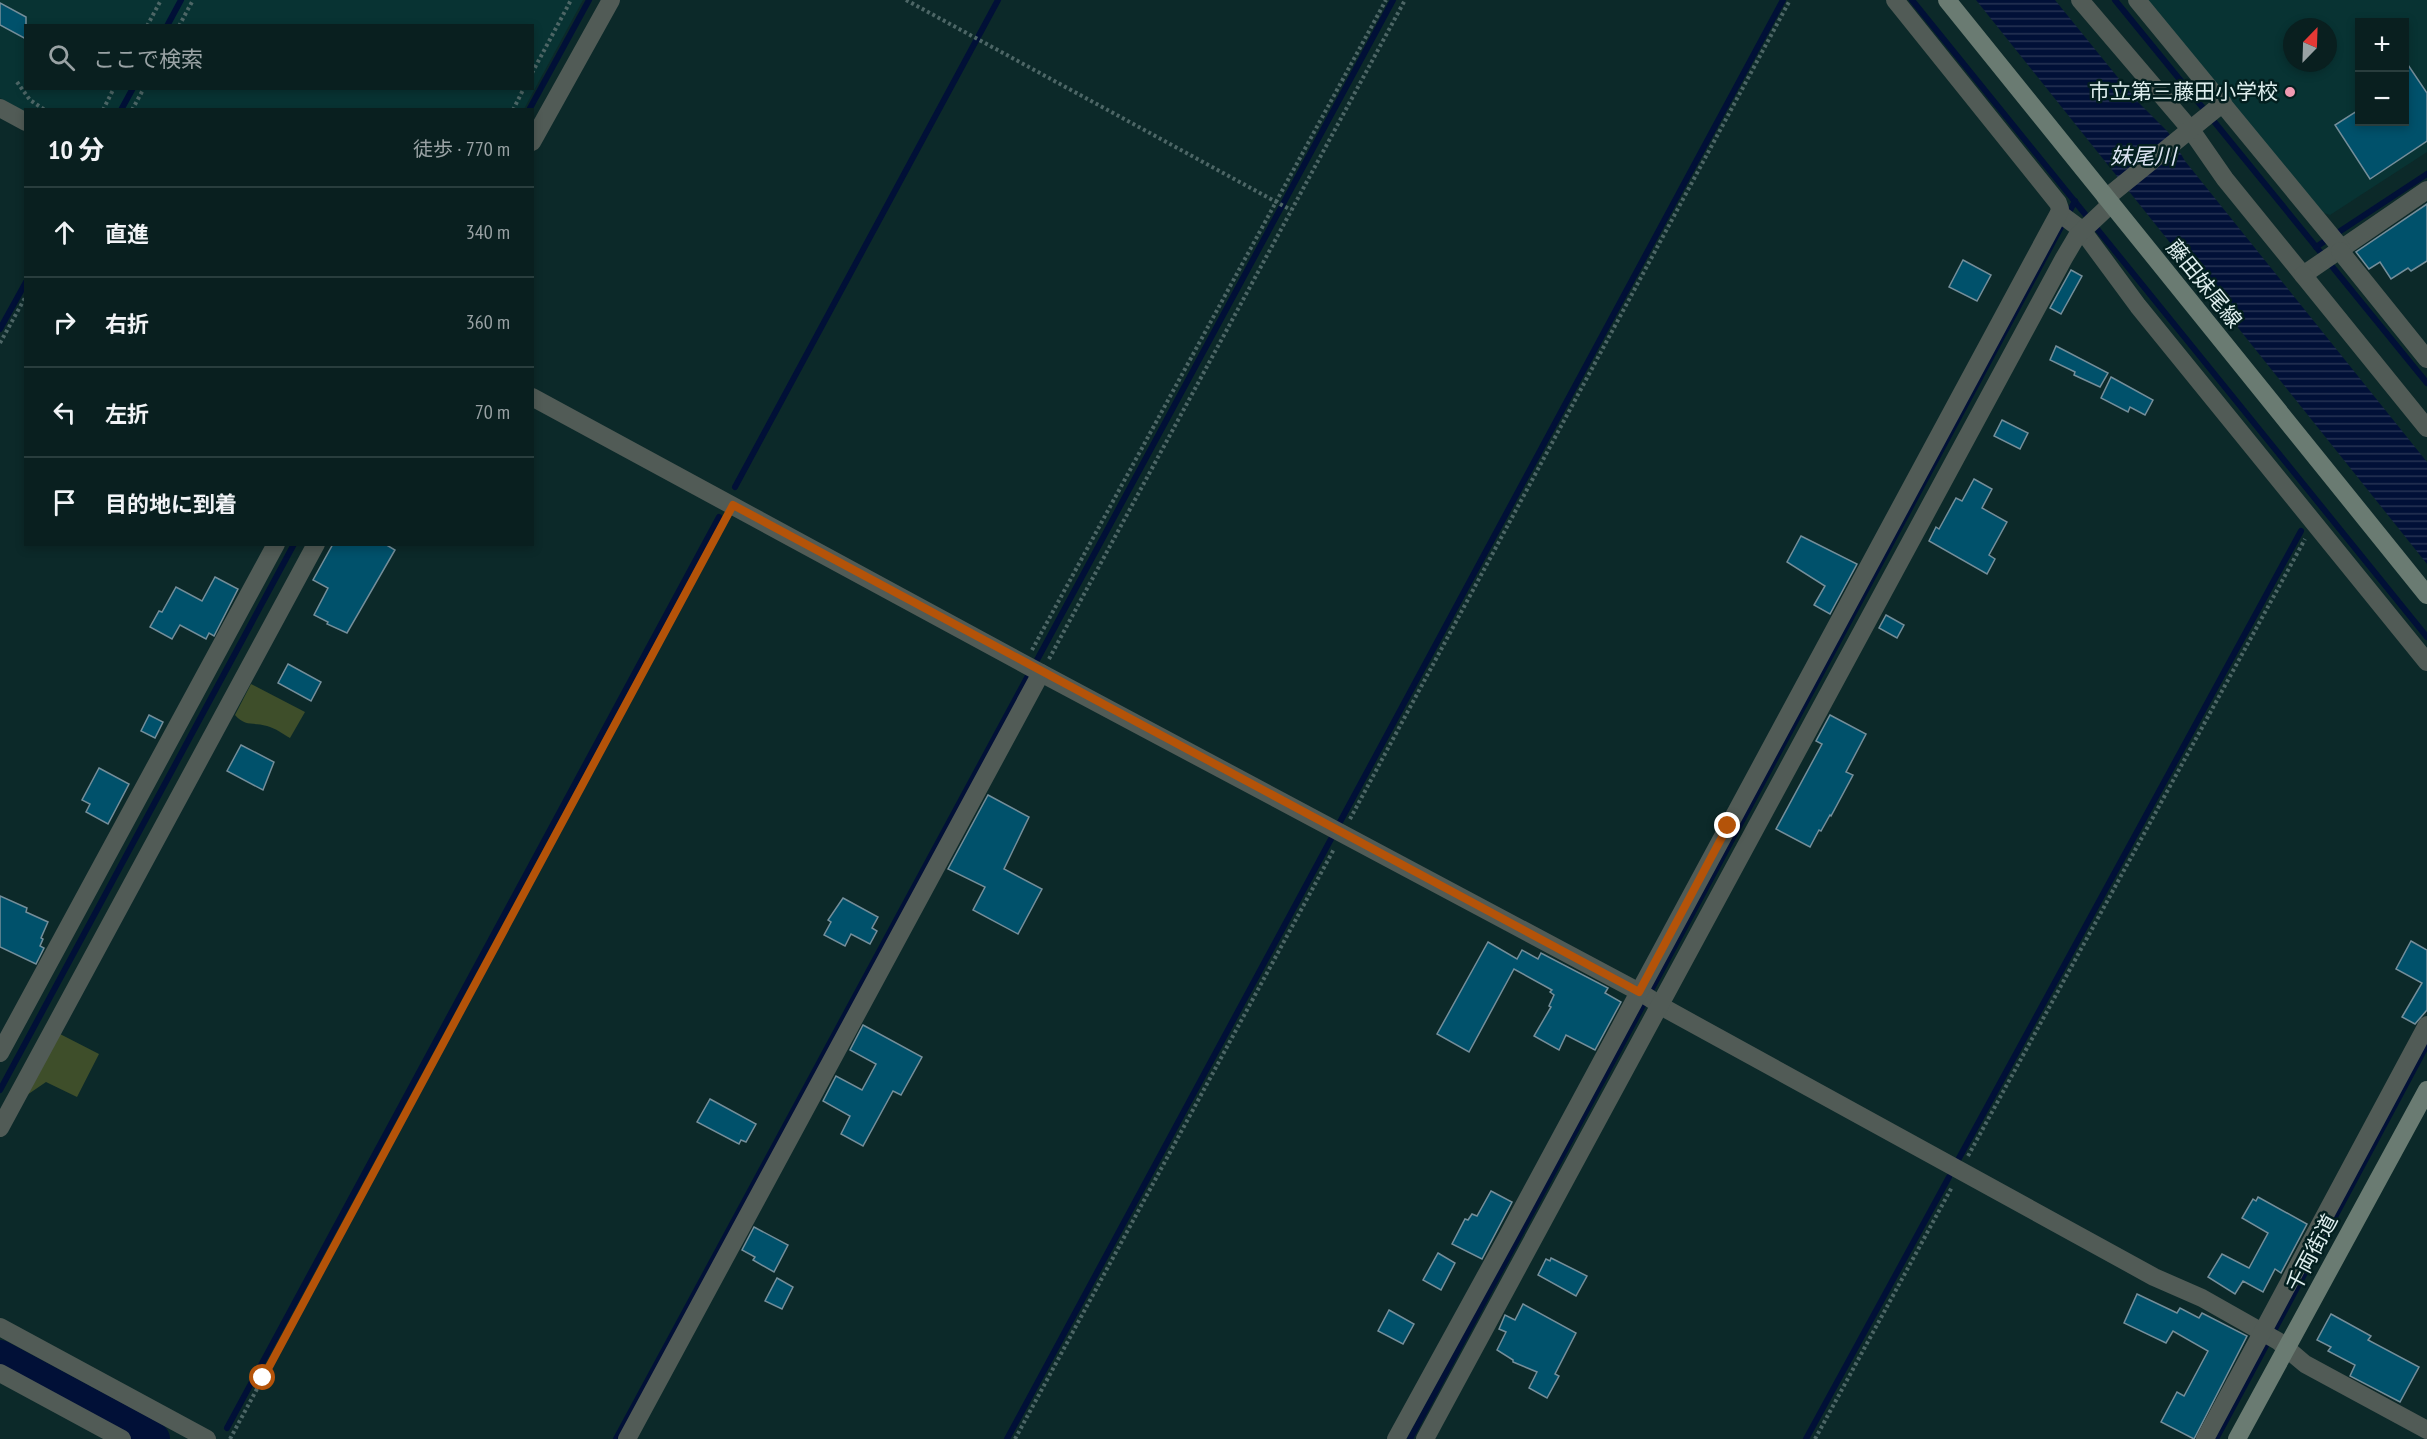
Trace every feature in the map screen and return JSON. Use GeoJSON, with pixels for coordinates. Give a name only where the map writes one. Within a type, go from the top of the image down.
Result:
{"type":"FeatureCollection","features":[{"type":"Feature","properties":{"kind":"main road","name":"藤田妹尾線"},"geometry":{"type":"LineString","coordinates":[[1947,0],[2088,213],[2427,595]]}},
{"type":"Feature","properties":{"kind":"main road","name":"千両街道"},"geometry":{"type":"LineString","coordinates":[[2237,1439],[2273,1339],[2427,1090]]}},
{"type":"Feature","properties":{"kind":"street"},"geometry":{"type":"LineString","coordinates":[[534,138],[611,0]]}},
{"type":"Feature","properties":{"kind":"street"},"geometry":{"type":"LineString","coordinates":[[1895,0],[2058,203],[2060,209],[2088,213]]}},
{"type":"Feature","properties":{"kind":"street"},"geometry":{"type":"LineString","coordinates":[[2080,0],[2142,75],[2203,120],[2333,248],[2427,359]]}},
{"type":"Feature","properties":{"kind":"street"},"geometry":{"type":"LineString","coordinates":[[2137,0],[2203,120],[2224,179],[2427,428]]}},
{"type":"Feature","properties":{"kind":"street"},"geometry":{"type":"LineString","coordinates":[[0,108],[24,121]]}},
{"type":"Feature","properties":{"kind":"street"},"geometry":{"type":"LineString","coordinates":[[1425,1439],[1649,998],[2088,213],[2203,120]]}},
{"type":"Feature","properties":{"kind":"street"},"geometry":{"type":"LineString","coordinates":[[2303,275],[2333,248],[2427,190]]}},
{"type":"Feature","properties":{"kind":"street"},"geometry":{"type":"LineString","coordinates":[[2088,213],[2138,306],[2315,521],[2427,662]]}},
{"type":"Feature","properties":{"kind":"street"},"geometry":{"type":"LineString","coordinates":[[1396,1439],[1964,443],[2088,213]]}},
{"type":"Feature","properties":{"kind":"street"},"geometry":{"type":"LineString","coordinates":[[534,398],[1649,998],[2154,1277],[2202,1298],[2273,1339],[2305,1364],[2427,1430]]}},
{"type":"Feature","properties":{"kind":"street"},"geometry":{"type":"LineString","coordinates":[[0,1053],[275,546]]}},
{"type":"Feature","properties":{"kind":"street"},"geometry":{"type":"LineString","coordinates":[[0,1128],[315,546]]}},
{"type":"Feature","properties":{"kind":"street"},"geometry":{"type":"LineString","coordinates":[[627,1439],[1034,669]]}},
{"type":"Feature","properties":{"kind":"street"},"geometry":{"type":"LineString","coordinates":[[2205,1439],[2273,1339],[2427,1025]]}},
{"type":"Feature","properties":{"kind":"street"},"geometry":{"type":"LineString","coordinates":[[0,1327],[207,1439]]}},
{"type":"Feature","properties":{"kind":"street"},"geometry":{"type":"LineString","coordinates":[[0,1373],[122,1439]]}},
{"type":"Feature","properties":{"kind":"path"},"geometry":{"type":"LineString","coordinates":[[148,24],[160,0]]}},
{"type":"Feature","properties":{"kind":"path"},"geometry":{"type":"LineString","coordinates":[[180,24],[193,0]]}},
{"type":"Feature","properties":{"kind":"path"},"geometry":{"type":"LineString","coordinates":[[534,69],[571,0]]}},
{"type":"Feature","properties":{"kind":"path"},"geometry":{"type":"LineString","coordinates":[[906,0],[1289,209]]}},
{"type":"Feature","properties":{"kind":"path"},"geometry":{"type":"LineString","coordinates":[[1034,669],[1277,203],[1386,0]]}},
{"type":"Feature","properties":{"kind":"path"},"geometry":{"type":"LineString","coordinates":[[1034,669],[1405,0]]}},
{"type":"Feature","properties":{"kind":"path"},"geometry":{"type":"LineString","coordinates":[[1016,1439],[1790,0]]}},
{"type":"Feature","properties":{"kind":"path"},"geometry":{"type":"LineString","coordinates":[[17,82],[30,100],[42,108]]}},
{"type":"Feature","properties":{"kind":"path"},"geometry":{"type":"LineString","coordinates":[[104,108],[113,90]]}},
{"type":"Feature","properties":{"kind":"path"},"geometry":{"type":"LineString","coordinates":[[133,108],[143,90]]}},
{"type":"Feature","properties":{"kind":"path"},"geometry":{"type":"LineString","coordinates":[[514,108],[523,90]]}},
{"type":"Feature","properties":{"kind":"path"},"geometry":{"type":"LineString","coordinates":[[0,343],[24,300]]}},
{"type":"Feature","properties":{"kind":"path"},"geometry":{"type":"LineString","coordinates":[[230,1439],[733,505]]}},
{"type":"Feature","properties":{"kind":"path"},"geometry":{"type":"LineString","coordinates":[[1815,1439],[2249,638],[2315,521]]}},
{"type":"Feature","properties":{"kind":"shaded area"},"geometry":{"type":"Polygon","coordinates":[[[0,0],[583,0],[525,108],[24,108],[24,111],[0,98],[0,0]]]}},
{"type":"Feature","properties":{"kind":"shaded area","name":"市立第三藤田小学校"},"geometry":{"type":"Polygon","coordinates":[[[2145,0],[2427,0],[2427,152],[2330,215],[2319,211],[2145,0]]]}},
{"type":"Feature","properties":{"kind":"green space"},"geometry":{"type":"Polygon","coordinates":[[[251,684],[305,712],[290,738],[270,727],[242,721],[235,715],[251,684]]]}},
{"type":"Feature","properties":{"kind":"green space"},"geometry":{"type":"Polygon","coordinates":[[[60,1034],[99,1054],[77,1097],[46,1082],[27,1095],[60,1034]]]}},
{"type":"Feature","properties":{"kind":"water","name":"妹尾川"},"geometry":{"type":"Polygon","coordinates":[[[1976,0],[2055,0],[2137,101],[2168,132],[2185,161],[2427,462],[2427,564],[1976,0]]]}},
{"type":"Feature","properties":{"kind":"building"},"geometry":{"type":"Polygon","coordinates":[[[0,3],[26,17],[24,38],[0,25],[0,3]]]}},
{"type":"Feature","properties":{"kind":"building"},"geometry":{"type":"Polygon","coordinates":[[[2409,66],[2427,93],[2427,141],[2370,179],[2335,125],[2355,112],[2355,126],[2409,126],[2409,66]]]}},
{"type":"Feature","properties":{"kind":"building"},"geometry":{"type":"Polygon","coordinates":[[[2427,204],[2427,261],[2411,271],[2408,268],[2391,279],[2380,262],[2369,269],[2356,252],[2427,204]]]}},
{"type":"Feature","properties":{"kind":"building"},"geometry":{"type":"Polygon","coordinates":[[[1963,260],[1991,275],[1977,301],[1949,287],[1963,260]]]}},
{"type":"Feature","properties":{"kind":"building"},"geometry":{"type":"Polygon","coordinates":[[[2071,270],[2082,276],[2061,314],[2050,308],[2071,270]]]}},
{"type":"Feature","properties":{"kind":"building"},"geometry":{"type":"Polygon","coordinates":[[[2056,346],[2108,373],[2100,387],[2050,360],[2056,346]]]}},
{"type":"Feature","properties":{"kind":"building"},"geometry":{"type":"Polygon","coordinates":[[[2111,377],[2153,400],[2145,415],[2130,407],[2128,412],[2101,398],[2111,377]]]}},
{"type":"Feature","properties":{"kind":"building"},"geometry":{"type":"Polygon","coordinates":[[[2002,420],[2028,433],[2020,449],[1994,436],[2002,420]]]}},
{"type":"Feature","properties":{"kind":"building"},"geometry":{"type":"Polygon","coordinates":[[[1974,479],[1992,489],[1982,508],[2007,522],[1989,555],[1995,559],[1987,574],[1929,541],[1936,527],[1939,529],[1956,498],[1962,501],[1974,479]]]}},
{"type":"Feature","properties":{"kind":"building"},"geometry":{"type":"Polygon","coordinates":[[[1801,536],[1857,564],[1830,614],[1814,605],[1825,586],[1787,562],[1801,536]]]}},
{"type":"Feature","properties":{"kind":"building"},"geometry":{"type":"Polygon","coordinates":[[[332,546],[388,546],[395,550],[347,633],[314,615],[328,588],[313,580],[332,546]]]}},
{"type":"Feature","properties":{"kind":"building"},"geometry":{"type":"Polygon","coordinates":[[[215,577],[238,589],[214,636],[209,633],[206,639],[180,625],[172,639],[150,627],[159,611],[162,612],[176,587],[202,601],[215,577]]]}},
{"type":"Feature","properties":{"kind":"building"},"geometry":{"type":"Polygon","coordinates":[[[1886,615],[1904,625],[1897,638],[1879,628],[1886,615]]]}},
{"type":"Feature","properties":{"kind":"building"},"geometry":{"type":"Polygon","coordinates":[[[288,664],[321,682],[311,701],[278,683],[288,664]]]}},
{"type":"Feature","properties":{"kind":"building"},"geometry":{"type":"Polygon","coordinates":[[[149,715],[163,722],[155,738],[141,731],[149,715]]]}},
{"type":"Feature","properties":{"kind":"building"},"geometry":{"type":"Polygon","coordinates":[[[1830,715],[1866,734],[1846,772],[1853,775],[1831,816],[1821,831],[1819,830],[1810,847],[1776,829],[1822,744],[1816,741],[1830,715]]]}},
{"type":"Feature","properties":{"kind":"building"},"geometry":{"type":"Polygon","coordinates":[[[241,745],[274,762],[263,790],[227,771],[241,745]]]}},
{"type":"Feature","properties":{"kind":"building"},"geometry":{"type":"Polygon","coordinates":[[[99,768],[129,784],[108,824],[86,812],[90,804],[82,800],[99,768]]]}},
{"type":"Feature","properties":{"kind":"building"},"geometry":{"type":"Polygon","coordinates":[[[988,795],[1029,817],[1004,869],[1042,889],[1018,934],[973,910],[985,887],[948,869],[988,795]]]}},
{"type":"Feature","properties":{"kind":"building"},"geometry":{"type":"Polygon","coordinates":[[[0,896],[27,908],[26,912],[48,922],[41,938],[43,939],[40,946],[44,948],[36,964],[0,947],[0,896]]]}},
{"type":"Feature","properties":{"kind":"building"},"geometry":{"type":"Polygon","coordinates":[[[843,898],[878,917],[872,928],[877,931],[870,944],[851,934],[845,946],[824,935],[831,922],[828,920],[843,898]]]}},
{"type":"Feature","properties":{"kind":"building"},"geometry":{"type":"Polygon","coordinates":[[[2411,941],[2427,950],[2427,1010],[2415,1024],[2402,1017],[2422,983],[2396,969],[2411,941]]]}},
{"type":"Feature","properties":{"kind":"building"},"geometry":{"type":"Polygon","coordinates":[[[1488,942],[1517,959],[1522,950],[1538,959],[1541,953],[1608,988],[1605,993],[1621,1002],[1595,1050],[1566,1035],[1559,1050],[1534,1036],[1551,1007],[1549,1006],[1554,995],[1550,992],[1552,990],[1514,969],[1469,1052],[1437,1034],[1488,942]]]}},
{"type":"Feature","properties":{"kind":"building"},"geometry":{"type":"Polygon","coordinates":[[[863,1025],[922,1057],[901,1095],[893,1091],[863,1146],[841,1134],[850,1116],[823,1101],[836,1076],[862,1090],[876,1064],[850,1050],[863,1025]]]}},
{"type":"Feature","properties":{"kind":"building"},"geometry":{"type":"Polygon","coordinates":[[[710,1099],[756,1124],[746,1142],[741,1140],[739,1144],[697,1122],[710,1099]]]}},
{"type":"Feature","properties":{"kind":"building"},"geometry":{"type":"Polygon","coordinates":[[[1491,1191],[1512,1202],[1482,1259],[1452,1244],[1465,1219],[1468,1220],[1472,1214],[1477,1216],[1491,1191]]]}},
{"type":"Feature","properties":{"kind":"building"},"geometry":{"type":"Polygon","coordinates":[[[2258,1197],[2307,1224],[2281,1273],[2275,1269],[2263,1292],[2243,1281],[2235,1294],[2208,1277],[2222,1254],[2249,1268],[2268,1233],[2242,1218],[2253,1199],[2256,1201],[2258,1197]]]}},
{"type":"Feature","properties":{"kind":"building"},"geometry":{"type":"Polygon","coordinates":[[[754,1227],[788,1245],[774,1272],[753,1260],[755,1257],[742,1250],[754,1227]]]}},
{"type":"Feature","properties":{"kind":"building"},"geometry":{"type":"Polygon","coordinates":[[[1438,1253],[1455,1263],[1441,1290],[1423,1280],[1438,1253]]]}},
{"type":"Feature","properties":{"kind":"building"},"geometry":{"type":"Polygon","coordinates":[[[1551,1258],[1587,1276],[1576,1296],[1538,1275],[1546,1259],[1550,1261],[1551,1258]]]}},
{"type":"Feature","properties":{"kind":"building"},"geometry":{"type":"Polygon","coordinates":[[[777,1278],[793,1287],[782,1309],[765,1301],[777,1278]]]}},
{"type":"Feature","properties":{"kind":"building"},"geometry":{"type":"Polygon","coordinates":[[[2137,1294],[2177,1313],[2180,1308],[2199,1318],[2202,1313],[2247,1336],[2194,1439],[2161,1422],[2177,1392],[2184,1396],[2208,1351],[2173,1331],[2166,1343],[2124,1323],[2137,1294]]]}},
{"type":"Feature","properties":{"kind":"building"},"geometry":{"type":"Polygon","coordinates":[[[1523,1304],[1576,1333],[1555,1374],[1559,1376],[1547,1398],[1529,1388],[1537,1372],[1513,1362],[1497,1350],[1506,1332],[1499,1329],[1505,1315],[1515,1320],[1523,1304]]]}},
{"type":"Feature","properties":{"kind":"building"},"geometry":{"type":"Polygon","coordinates":[[[1389,1310],[1414,1324],[1403,1344],[1378,1331],[1389,1310]]]}},
{"type":"Feature","properties":{"kind":"building"},"geometry":{"type":"Polygon","coordinates":[[[2331,1314],[2371,1336],[2368,1340],[2419,1367],[2400,1402],[2350,1376],[2355,1365],[2328,1351],[2331,1347],[2317,1340],[2331,1314]]]}},
{"type":"Feature","properties":{"kind":"waterway"},"geometry":{"type":"LineString","coordinates":[[168,24],[181,0]]}},
{"type":"Feature","properties":{"kind":"waterway"},"geometry":{"type":"LineString","coordinates":[[530,108],[589,0]]}},
{"type":"Feature","properties":{"kind":"waterway"},"geometry":{"type":"LineString","coordinates":[[735,487],[998,0]]}},
{"type":"Feature","properties":{"kind":"waterway"},"geometry":{"type":"LineString","coordinates":[[1037,660],[1393,0]]}},
{"type":"Feature","properties":{"kind":"waterway"},"geometry":{"type":"LineString","coordinates":[[1340,822],[1783,0]]}},
{"type":"Feature","properties":{"kind":"waterway"},"geometry":{"type":"LineString","coordinates":[[1912,0],[2427,637]]}},
{"type":"Feature","properties":{"kind":"waterway"},"geometry":{"type":"LineString","coordinates":[[2115,0],[2427,383]]}},
{"type":"Feature","properties":{"kind":"waterway"},"geometry":{"type":"LineString","coordinates":[[122,108],[132,90]]}},
{"type":"Feature","properties":{"kind":"waterway"},"geometry":{"type":"LineString","coordinates":[[2316,247],[2427,174]]}},
{"type":"Feature","properties":{"kind":"waterway"},"geometry":{"type":"LineString","coordinates":[[1410,1439],[2075,201]]}},
{"type":"Feature","properties":{"kind":"waterway"},"geometry":{"type":"LineString","coordinates":[[0,329],[24,286]]}},
{"type":"Feature","properties":{"kind":"waterway"},"geometry":{"type":"LineString","coordinates":[[227,1428],[719,517]]}},
{"type":"Feature","properties":{"kind":"waterway"},"geometry":{"type":"LineString","coordinates":[[1958,1160],[2301,531]]}},
{"type":"Feature","properties":{"kind":"waterway"},"geometry":{"type":"LineString","coordinates":[[0,1090],[293,546]]}},
{"type":"Feature","properties":{"kind":"waterway"},"geometry":{"type":"LineString","coordinates":[[616,1439],[1029,674]]}},
{"type":"Feature","properties":{"kind":"waterway"},"geometry":{"type":"LineString","coordinates":[[1007,1439],[1331,839]]}},
{"type":"Feature","properties":{"kind":"waterway"},"geometry":{"type":"LineString","coordinates":[[2216,1439],[2427,1045]]}},
{"type":"Feature","properties":{"kind":"waterway"},"geometry":{"type":"LineString","coordinates":[[1806,1439],[1949,1177]]}},
{"type":"Feature","properties":{"kind":"waterway"},"geometry":{"type":"LineString","coordinates":[[0,1357],[153,1439]]}},
{"type":"Feature","properties":{"kind":"place","name":"市立第三藤田小学校"},"geometry":{"type":"Point","coordinates":[2290,92]}},
{"type":"Feature","properties":{"kind":"route"},"geometry":{"type":"LineString","coordinates":[[263,1378],[733,505],[1041,673],[1639,992],[1728,826]]}}]}
